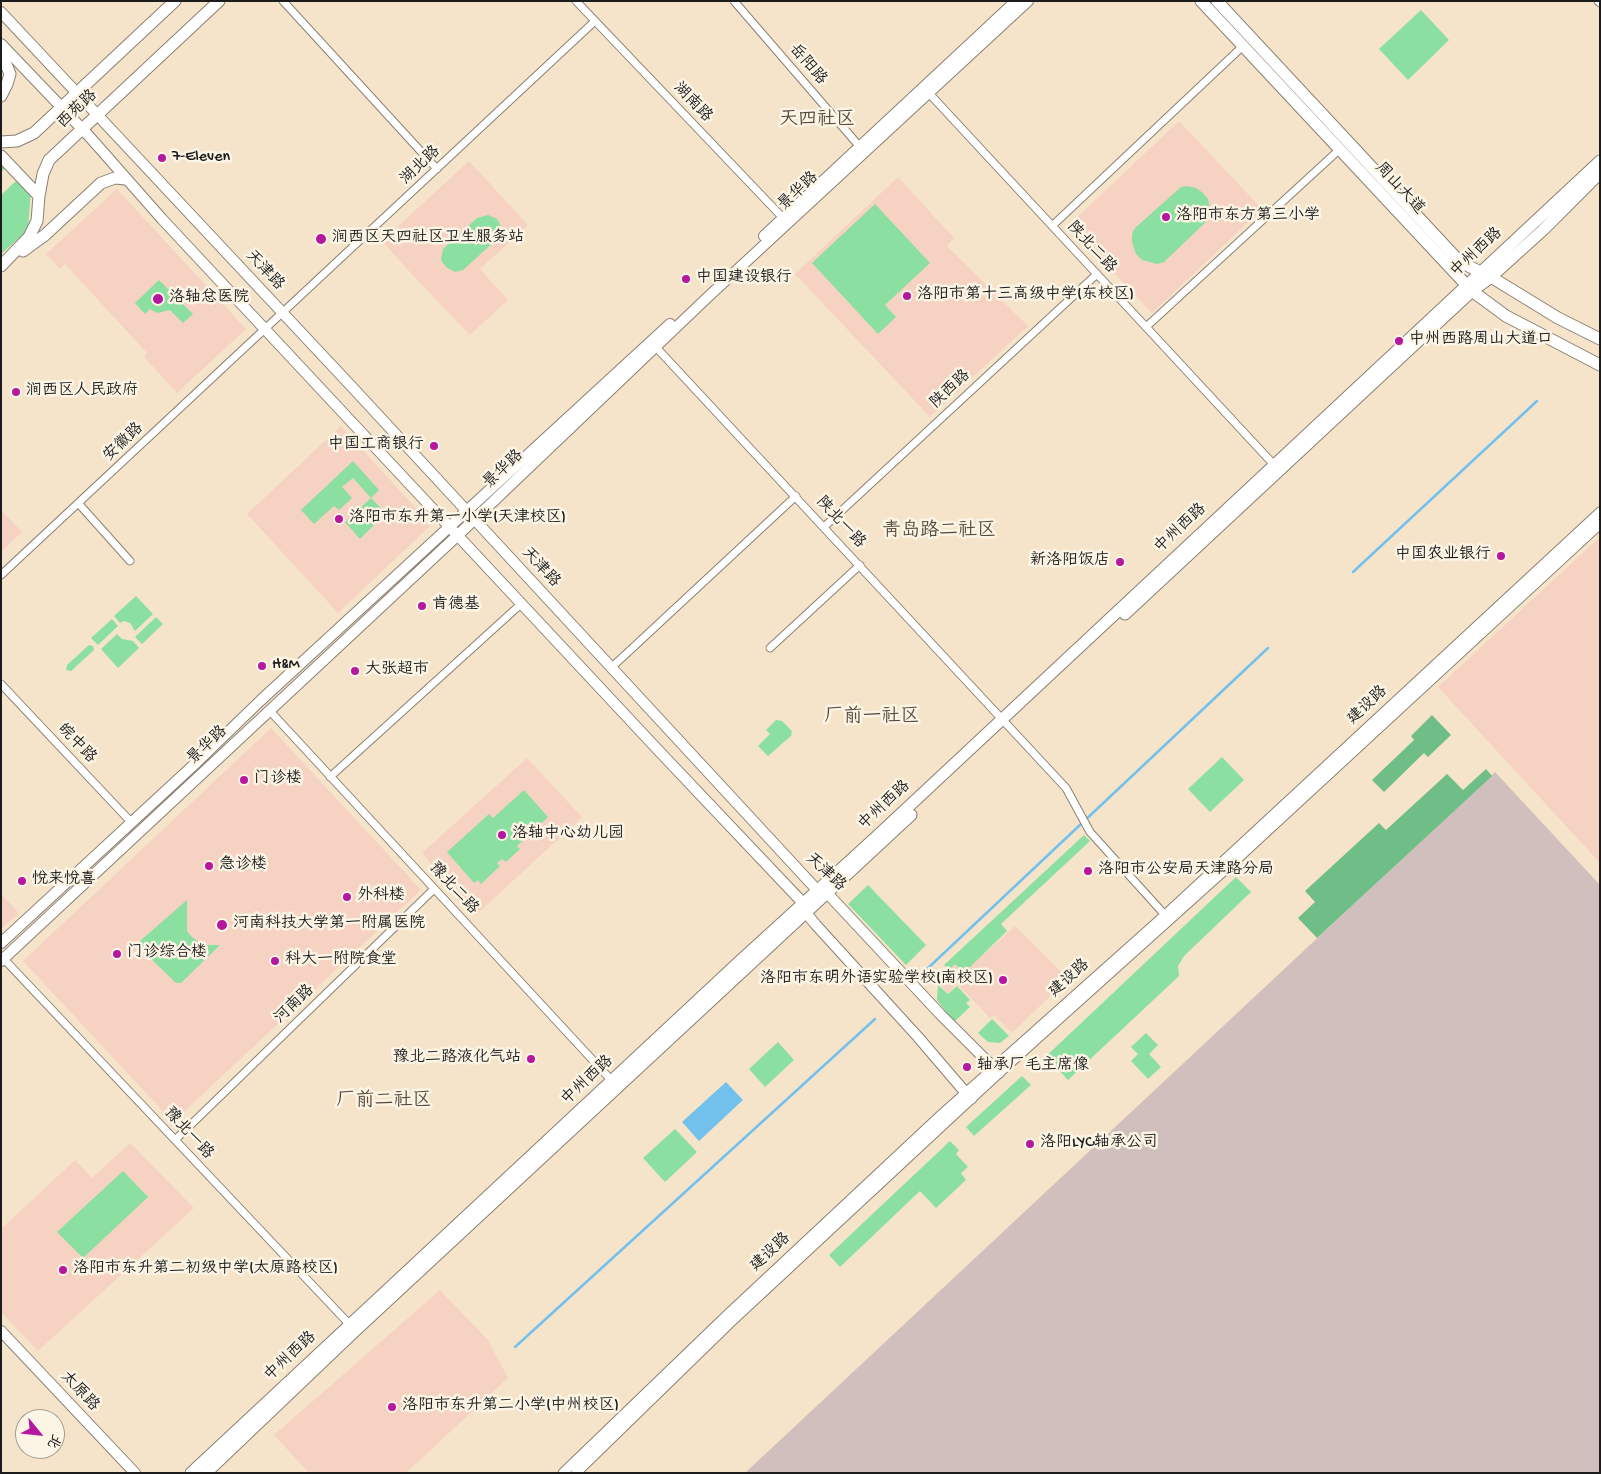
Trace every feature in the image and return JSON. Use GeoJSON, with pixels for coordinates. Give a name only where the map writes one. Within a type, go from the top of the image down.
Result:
{"type":"FeatureCollection","features":[{"type":"Feature","properties":{"kind":"main road","name":"西苑路"},"geometry":{"type":"LineString","coordinates":[[1,142],[17,141],[34,133],[175,1]]}},
{"type":"Feature","properties":{"kind":"main road","name":"西苑路"},"geometry":{"type":"LineString","coordinates":[[1,267],[28,237],[37,221],[43,174],[49,160],[219,1]]}},
{"type":"Feature","properties":{"kind":"main road","name":"景华路"},"geometry":{"type":"LineString","coordinates":[[2,958],[269,710],[454,531],[926,90],[1016,1]]}},
{"type":"Feature","properties":{"kind":"main road","name":"景华路"},"geometry":{"type":"LineString","coordinates":[[786,220],[860,147],[1028,1]]}},
{"type":"Feature","properties":{"kind":"main road","name":"周山大道"},"geometry":{"type":"LineString","coordinates":[[1201,1],[1469,288],[1506,316],[1600,365]]}},
{"type":"Feature","properties":{"kind":"main road","name":"周山大道"},"geometry":{"type":"LineString","coordinates":[[1217,1],[1460,262],[1491,277],[1558,318],[1600,339]]}},
{"type":"Feature","properties":{"kind":"main road","name":"天津路"},"geometry":{"type":"LineString","coordinates":[[1,12],[822,892],[996,1070]]}},
{"type":"Feature","properties":{"kind":"main road"},"geometry":{"type":"LineString","coordinates":[[1,44],[805,908],[968,1096]]}},
{"type":"Feature","properties":{"kind":"main road"},"geometry":{"type":"LineString","coordinates":[[1,52],[10,74],[1,96]]}},
{"type":"Feature","properties":{"kind":"main road"},"geometry":{"type":"LineString","coordinates":[[1,156],[39,196]]}},
{"type":"Feature","properties":{"kind":"main road","name":"中州西路"},"geometry":{"type":"LineString","coordinates":[[191,1473],[353,1327],[805,908],[1469,288],[1480,272],[1600,161]]}},
{"type":"Feature","properties":{"kind":"main road","name":"中州西路"},"geometry":{"type":"LineString","coordinates":[[1469,288],[1491,277],[1543,230],[1600,173]]}},
{"type":"Feature","properties":{"kind":"main road"},"geometry":{"type":"LineString","coordinates":[[1,267],[45,235],[101,183],[115,178],[126,179]]}},
{"type":"Feature","properties":{"kind":"main road","name":"景华路"},"geometry":{"type":"LineString","coordinates":[[1,943],[260,701],[454,531]]}},
{"type":"Feature","properties":{"kind":"main road","name":"中州西路"},"geometry":{"type":"LineString","coordinates":[[206,1473],[353,1327]]}},
{"type":"Feature","properties":{"kind":"main road","name":"太原路"},"geometry":{"type":"LineString","coordinates":[[1,1331],[135,1473]]}},
{"type":"Feature","properties":{"kind":"street"},"geometry":{"type":"LineString","coordinates":[[283,1],[437,169]]}},
{"type":"Feature","properties":{"kind":"street","name":"湖南路"},"geometry":{"type":"LineString","coordinates":[[576,1],[786,220]]}},
{"type":"Feature","properties":{"kind":"street","name":"岳阳路"},"geometry":{"type":"LineString","coordinates":[[734,1],[860,147]]}},
{"type":"Feature","properties":{"kind":"street","name":"湖北路"},"geometry":{"type":"LineString","coordinates":[[265,329],[594,21]]}},
{"type":"Feature","properties":{"kind":"street"},"geometry":{"type":"LineString","coordinates":[[1052,226],[1243,46]]}},
{"type":"Feature","properties":{"kind":"street","name":"陕北二路"},"geometry":{"type":"LineString","coordinates":[[926,90],[1276,467]]}},
{"type":"Feature","properties":{"kind":"street"},"geometry":{"type":"LineString","coordinates":[[1146,327],[1340,149]]}},
{"type":"Feature","properties":{"kind":"street","name":"陕西路"},"geometry":{"type":"LineString","coordinates":[[824,527],[1097,274]]}},
{"type":"Feature","properties":{"kind":"street","name":"安徽路"},"geometry":{"type":"LineString","coordinates":[[1,575],[265,329]]}},
{"type":"Feature","properties":{"kind":"street","name":"陕北一路"},"geometry":{"type":"LineString","coordinates":[[653,344],[1066,788],[1090,832],[1165,914]]}},
{"type":"Feature","properties":{"kind":"street"},"geometry":{"type":"LineString","coordinates":[[612,667],[796,496]]}},
{"type":"Feature","properties":{"kind":"street"},"geometry":{"type":"LineString","coordinates":[[78,504],[130,560]]}},
{"type":"Feature","properties":{"kind":"street","name":"建设路"},"geometry":{"type":"LineString","coordinates":[[568,1472],[726,1316],[968,1096],[1600,512]]}},
{"type":"Feature","properties":{"kind":"street","name":"建设路"},"geometry":{"type":"LineString","coordinates":[[996,1070],[1235,861],[1600,524]]}},
{"type":"Feature","properties":{"kind":"street"},"geometry":{"type":"LineString","coordinates":[[770,648],[860,565]]}},
{"type":"Feature","properties":{"kind":"street"},"geometry":{"type":"LineString","coordinates":[[330,777],[521,604]]}},
{"type":"Feature","properties":{"kind":"street","name":"皖中路"},"geometry":{"type":"LineString","coordinates":[[1,684],[132,822]]}},
{"type":"Feature","properties":{"kind":"street","name":"豫北二路"},"geometry":{"type":"LineString","coordinates":[[269,710],[615,1084]]}},
{"type":"Feature","properties":{"kind":"street","name":"河南路"},"geometry":{"type":"LineString","coordinates":[[175,1140],[434,889]]}},
{"type":"Feature","properties":{"kind":"street","name":"豫北一路"},"geometry":{"type":"LineString","coordinates":[[2,958],[353,1327]]}},
{"type":"Feature","properties":{"kind":"shaded area","name":"洛阳市东方第三小学"},"geometry":{"type":"Polygon","coordinates":[[[1179,121],[1262,209],[1152,313],[1069,225],[1179,121]]]}},
{"type":"Feature","properties":{"kind":"shaded area"},"geometry":{"type":"Polygon","coordinates":[[[469,161],[528,225],[480,269],[508,300],[470,335],[382,241],[469,161]]]}},
{"type":"Feature","properties":{"kind":"shaded area","name":"洛阳市第十三高级中学(东校区)"},"geometry":{"type":"Polygon","coordinates":[[[898,177],[954,238],[947,246],[1028,326],[930,417],[795,274],[898,177]]]}},
{"type":"Feature","properties":{"kind":"shaded area","name":"洛轴总医院"},"geometry":{"type":"Polygon","coordinates":[[[117,189],[246,329],[177,393],[144,357],[147,353],[65,264],[60,269],[46,254],[117,189]]]}},
{"type":"Feature","properties":{"kind":"shaded area","name":"洛阳市东升第一小学(天津校区)"},"geometry":{"type":"Polygon","coordinates":[[[341,426],[431,525],[338,613],[247,514],[341,426]]]}},
{"type":"Feature","properties":{"kind":"shaded area"},"geometry":{"type":"Polygon","coordinates":[[[1,510],[22,532],[1,552],[1,510]]]}},
{"type":"Feature","properties":{"kind":"shaded area"},"geometry":{"type":"Polygon","coordinates":[[[1600,537],[1600,863],[1438,687],[1600,537]]]}},
{"type":"Feature","properties":{"kind":"shaded area","name":"河南科技大学第一附属医院"},"geometry":{"type":"Polygon","coordinates":[[[271,728],[421,890],[173,1122],[23,961],[271,728]]]}},
{"type":"Feature","properties":{"kind":"shaded area","name":"洛轴中心幼儿园"},"geometry":{"type":"Polygon","coordinates":[[[527,758],[582,817],[476,915],[422,853],[527,758]]]}},
{"type":"Feature","properties":{"kind":"shaded area"},"geometry":{"type":"Polygon","coordinates":[[[1495,772],[1600,885],[1600,1473],[745,1473],[1495,772]]]}},
{"type":"Feature","properties":{"kind":"shaded area"},"geometry":{"type":"Polygon","coordinates":[[[1,894],[19,913],[1,929],[1,894]]]}},
{"type":"Feature","properties":{"kind":"shaded area","name":"洛阳市东明外语实验学校(南校区)"},"geometry":{"type":"Polygon","coordinates":[[[1015,926],[1068,979],[1012,1033],[994,1015],[990,1018],[957,984],[948,993],[937,982],[955,964],[964,972],[1015,926]]]}},
{"type":"Feature","properties":{"kind":"shaded area","name":"洛阳市东升第二初级中学(太原路校区)"},"geometry":{"type":"Polygon","coordinates":[[[130,1143],[194,1208],[38,1351],[1,1312],[1,1229],[75,1160],[92,1178],[130,1143]]]}},
{"type":"Feature","properties":{"kind":"shaded area","name":"洛阳市东升第二小学(中州校区)"},"geometry":{"type":"Polygon","coordinates":[[[440,1290],[487,1339],[508,1378],[406,1473],[309,1473],[274,1435],[440,1290]]]}},
{"type":"Feature","properties":{"kind":"green space"},"geometry":{"type":"Polygon","coordinates":[[[1421,10],[1449,40],[1408,80],[1379,49],[1421,10]]]}},
{"type":"Feature","properties":{"kind":"green space"},"geometry":{"type":"Polygon","coordinates":[[[1,160],[31,189],[28,230],[1,254],[1,195],[19,178],[7,167],[1,172],[1,160]]]}},
{"type":"Feature","properties":{"kind":"green space"},"geometry":{"type":"Polygon","coordinates":[[[1181,187],[1196,188],[1208,199],[1211,212],[1209,219],[1164,262],[1157,264],[1142,260],[1136,254],[1132,242],[1132,234],[1135,228],[1181,187]]]}},
{"type":"Feature","properties":{"kind":"green space"},"geometry":{"type":"Polygon","coordinates":[[[875,204],[930,263],[885,305],[896,317],[878,334],[812,263],[875,204]]]}},
{"type":"Feature","properties":{"kind":"green space"},"geometry":{"type":"Polygon","coordinates":[[[488,215],[497,219],[500,224],[501,231],[496,240],[463,270],[455,272],[446,267],[441,260],[443,249],[477,218],[488,215]]]}},
{"type":"Feature","properties":{"kind":"green space"},"geometry":{"type":"Polygon","coordinates":[[[159,280],[193,314],[183,323],[170,310],[157,313],[150,309],[145,314],[135,303],[159,280]]]}},
{"type":"Feature","properties":{"kind":"green space"},"geometry":{"type":"Polygon","coordinates":[[[353,461],[379,490],[371,498],[353,478],[342,487],[352,498],[339,510],[334,506],[314,524],[301,510],[353,461]]]}},
{"type":"Feature","properties":{"kind":"green space"},"geometry":{"type":"Polygon","coordinates":[[[371,498],[386,513],[360,539],[345,522],[371,498]]]}},
{"type":"Feature","properties":{"kind":"green space"},"geometry":{"type":"Polygon","coordinates":[[[136,596],[153,614],[135,631],[130,623],[124,621],[120,623],[114,616],[136,596]]]}},
{"type":"Feature","properties":{"kind":"green space"},"geometry":{"type":"Polygon","coordinates":[[[156,617],[163,624],[142,644],[135,637],[156,617]]]}},
{"type":"Feature","properties":{"kind":"green space"},"geometry":{"type":"Polygon","coordinates":[[[112,619],[118,626],[98,645],[91,638],[112,619]]]}},
{"type":"Feature","properties":{"kind":"green space"},"geometry":{"type":"Polygon","coordinates":[[[117,634],[122,639],[133,641],[139,648],[118,668],[101,649],[117,634]]]}},
{"type":"Feature","properties":{"kind":"green space"},"geometry":{"type":"Polygon","coordinates":[[[89,645],[93,646],[94,650],[71,671],[66,670],[67,665],[89,645]]]}},
{"type":"Feature","properties":{"kind":"green space"},"geometry":{"type":"Polygon","coordinates":[[[1432,715],[1451,735],[1428,757],[1424,753],[1384,792],[1372,780],[1414,740],[1411,736],[1432,715]]]}},
{"type":"Feature","properties":{"kind":"green space"},"geometry":{"type":"Polygon","coordinates":[[[776,720],[782,721],[792,731],[791,736],[768,756],[758,746],[770,734],[766,730],[776,720]]]}},
{"type":"Feature","properties":{"kind":"green space"},"geometry":{"type":"Polygon","coordinates":[[[1222,757],[1244,780],[1210,812],[1188,789],[1222,757]]]}},
{"type":"Feature","properties":{"kind":"green space"},"geometry":{"type":"Polygon","coordinates":[[[1486,769],[1492,776],[1317,938],[1298,918],[1315,902],[1305,891],[1379,823],[1386,830],[1447,774],[1463,790],[1486,769]]]}},
{"type":"Feature","properties":{"kind":"green space"},"geometry":{"type":"Polygon","coordinates":[[[524,790],[548,817],[517,846],[520,849],[506,862],[502,859],[497,863],[500,866],[481,884],[478,880],[474,883],[447,852],[489,814],[493,818],[524,790]]]}},
{"type":"Feature","properties":{"kind":"green space"},"geometry":{"type":"Polygon","coordinates":[[[1084,835],[1090,841],[1001,924],[1007,931],[964,973],[955,964],[949,970],[944,965],[1084,835]]]}},
{"type":"Feature","properties":{"kind":"green space"},"geometry":{"type":"Polygon","coordinates":[[[1236,877],[1251,892],[1184,956],[1178,966],[1179,976],[1068,1080],[1055,1066],[1051,1070],[1042,1060],[1236,877]]]}},
{"type":"Feature","properties":{"kind":"green space"},"geometry":{"type":"Polygon","coordinates":[[[868,885],[926,945],[906,965],[848,904],[868,885]]]}},
{"type":"Feature","properties":{"kind":"green space"},"geometry":{"type":"Polygon","coordinates":[[[187,900],[187,931],[203,945],[220,945],[181,983],[176,983],[142,950],[140,941],[187,900]]]}},
{"type":"Feature","properties":{"kind":"green space"},"geometry":{"type":"Polygon","coordinates":[[[938,985],[948,994],[957,986],[970,1000],[966,1003],[970,1007],[954,1022],[937,1000],[938,985]]]}},
{"type":"Feature","properties":{"kind":"green space"},"geometry":{"type":"Polygon","coordinates":[[[992,1019],[1009,1036],[1000,1043],[988,1042],[978,1033],[992,1019]]]}},
{"type":"Feature","properties":{"kind":"green space"},"geometry":{"type":"Polygon","coordinates":[[[1146,1033],[1158,1045],[1149,1054],[1161,1067],[1148,1079],[1131,1061],[1138,1054],[1131,1047],[1146,1033]]]}},
{"type":"Feature","properties":{"kind":"green space"},"geometry":{"type":"Polygon","coordinates":[[[778,1042],[794,1060],[765,1087],[749,1069],[778,1042]]]}},
{"type":"Feature","properties":{"kind":"green space"},"geometry":{"type":"Polygon","coordinates":[[[1022,1076],[1031,1085],[974,1136],[966,1127],[1022,1076]]]}},
{"type":"Feature","properties":{"kind":"green space"},"geometry":{"type":"Polygon","coordinates":[[[675,1129],[697,1152],[665,1182],[643,1158],[675,1129]]]}},
{"type":"Feature","properties":{"kind":"green space"},"geometry":{"type":"Polygon","coordinates":[[[950,1141],[959,1150],[956,1154],[968,1167],[961,1173],[966,1180],[936,1208],[920,1191],[840,1267],[829,1255],[950,1141]]]}},
{"type":"Feature","properties":{"kind":"green space"},"geometry":{"type":"Polygon","coordinates":[[[123,1171],[148,1197],[83,1258],[57,1232],[123,1171]]]}},
{"type":"Feature","properties":{"kind":"water"},"geometry":{"type":"Polygon","coordinates":[[[726,1082],[743,1100],[699,1141],[682,1122],[726,1082]]]}},
{"type":"Feature","properties":{"kind":"waterway"},"geometry":{"type":"LineString","coordinates":[[1353,572],[1537,401]]}},
{"type":"Feature","properties":{"kind":"waterway"},"geometry":{"type":"LineString","coordinates":[[927,969],[1268,648]]}},
{"type":"Feature","properties":{"kind":"waterway"},"geometry":{"type":"LineString","coordinates":[[515,1347],[875,1019]]}},
{"type":"Feature","properties":{"kind":"place","name":"7-Eleven"},"geometry":{"type":"Point","coordinates":[162,158]}},
{"type":"Feature","properties":{"kind":"place","name":"洛阳市东方第三小学"},"geometry":{"type":"Point","coordinates":[1166,217]}},
{"type":"Feature","properties":{"kind":"place","name":"涧西区天四社区卫生服务站"},"geometry":{"type":"Point","coordinates":[321,239]}},
{"type":"Feature","properties":{"kind":"place","name":"中国建设银行"},"geometry":{"type":"Point","coordinates":[686,279]}},
{"type":"Feature","properties":{"kind":"place","name":"洛阳市第十三高级中学(东校区)"},"geometry":{"type":"Point","coordinates":[907,296]}},
{"type":"Feature","properties":{"kind":"place","name":"洛轴总医院"},"geometry":{"type":"Point","coordinates":[158,299]}},
{"type":"Feature","properties":{"kind":"place","name":"中州西路周山大道口"},"geometry":{"type":"Point","coordinates":[1399,341]}},
{"type":"Feature","properties":{"kind":"place","name":"涧西区人民政府"},"geometry":{"type":"Point","coordinates":[16,392]}},
{"type":"Feature","properties":{"kind":"place","name":"中国工商银行"},"geometry":{"type":"Point","coordinates":[434,446]}},
{"type":"Feature","properties":{"kind":"place","name":"洛阳市东升第一小学(天津校区)"},"geometry":{"type":"Point","coordinates":[339,519]}},
{"type":"Feature","properties":{"kind":"place","name":"中国农业银行"},"geometry":{"type":"Point","coordinates":[1501,556]}},
{"type":"Feature","properties":{"kind":"place","name":"新洛阳饭店"},"geometry":{"type":"Point","coordinates":[1120,562]}},
{"type":"Feature","properties":{"kind":"place","name":"肯德基"},"geometry":{"type":"Point","coordinates":[422,606]}},
{"type":"Feature","properties":{"kind":"place","name":"H&M"},"geometry":{"type":"Point","coordinates":[262,666]}},
{"type":"Feature","properties":{"kind":"place","name":"大张超市"},"geometry":{"type":"Point","coordinates":[355,671]}},
{"type":"Feature","properties":{"kind":"place","name":"门诊楼"},"geometry":{"type":"Point","coordinates":[244,780]}},
{"type":"Feature","properties":{"kind":"place","name":"洛轴中心幼儿园"},"geometry":{"type":"Point","coordinates":[502,835]}},
{"type":"Feature","properties":{"kind":"place","name":"急诊楼"},"geometry":{"type":"Point","coordinates":[209,866]}},
{"type":"Feature","properties":{"kind":"place","name":"洛阳市公安局天津路分局"},"geometry":{"type":"Point","coordinates":[1088,871]}},
{"type":"Feature","properties":{"kind":"place","name":"悦来悦喜"},"geometry":{"type":"Point","coordinates":[22,881]}},
{"type":"Feature","properties":{"kind":"place","name":"外科楼"},"geometry":{"type":"Point","coordinates":[347,897]}},
{"type":"Feature","properties":{"kind":"place","name":"河南科技大学第一附属医院"},"geometry":{"type":"Point","coordinates":[222,925]}},
{"type":"Feature","properties":{"kind":"place","name":"门诊综合楼"},"geometry":{"type":"Point","coordinates":[117,954]}},
{"type":"Feature","properties":{"kind":"place","name":"科大一附院食堂"},"geometry":{"type":"Point","coordinates":[275,961]}},
{"type":"Feature","properties":{"kind":"place","name":"洛阳市东明外语实验学校(南校区)"},"geometry":{"type":"Point","coordinates":[1003,980]}},
{"type":"Feature","properties":{"kind":"place","name":"豫北二路液化气站"},"geometry":{"type":"Point","coordinates":[531,1059]}},
{"type":"Feature","properties":{"kind":"place","name":"轴承厂毛主席像"},"geometry":{"type":"Point","coordinates":[967,1067]}},
{"type":"Feature","properties":{"kind":"place","name":"洛阳LYC轴承公司"},"geometry":{"type":"Point","coordinates":[1030,1144]}},
{"type":"Feature","properties":{"kind":"place","name":"洛阳市东升第二初级中学(太原路校区)"},"geometry":{"type":"Point","coordinates":[63,1270]}},
{"type":"Feature","properties":{"kind":"place","name":"洛阳市东升第二小学(中州校区)"},"geometry":{"type":"Point","coordinates":[392,1407]}},
{"type":"Feature","properties":{"kind":"district","name":"天四社区"},"geometry":{"type":"Point","coordinates":[817,121]}},
{"type":"Feature","properties":{"kind":"district","name":"青岛路二社区"},"geometry":{"type":"Point","coordinates":[939,532]}},
{"type":"Feature","properties":{"kind":"district","name":"厂前一社区"},"geometry":{"type":"Point","coordinates":[872,718]}},
{"type":"Feature","properties":{"kind":"district","name":"厂前二社区"},"geometry":{"type":"Point","coordinates":[384,1102]}}]}
